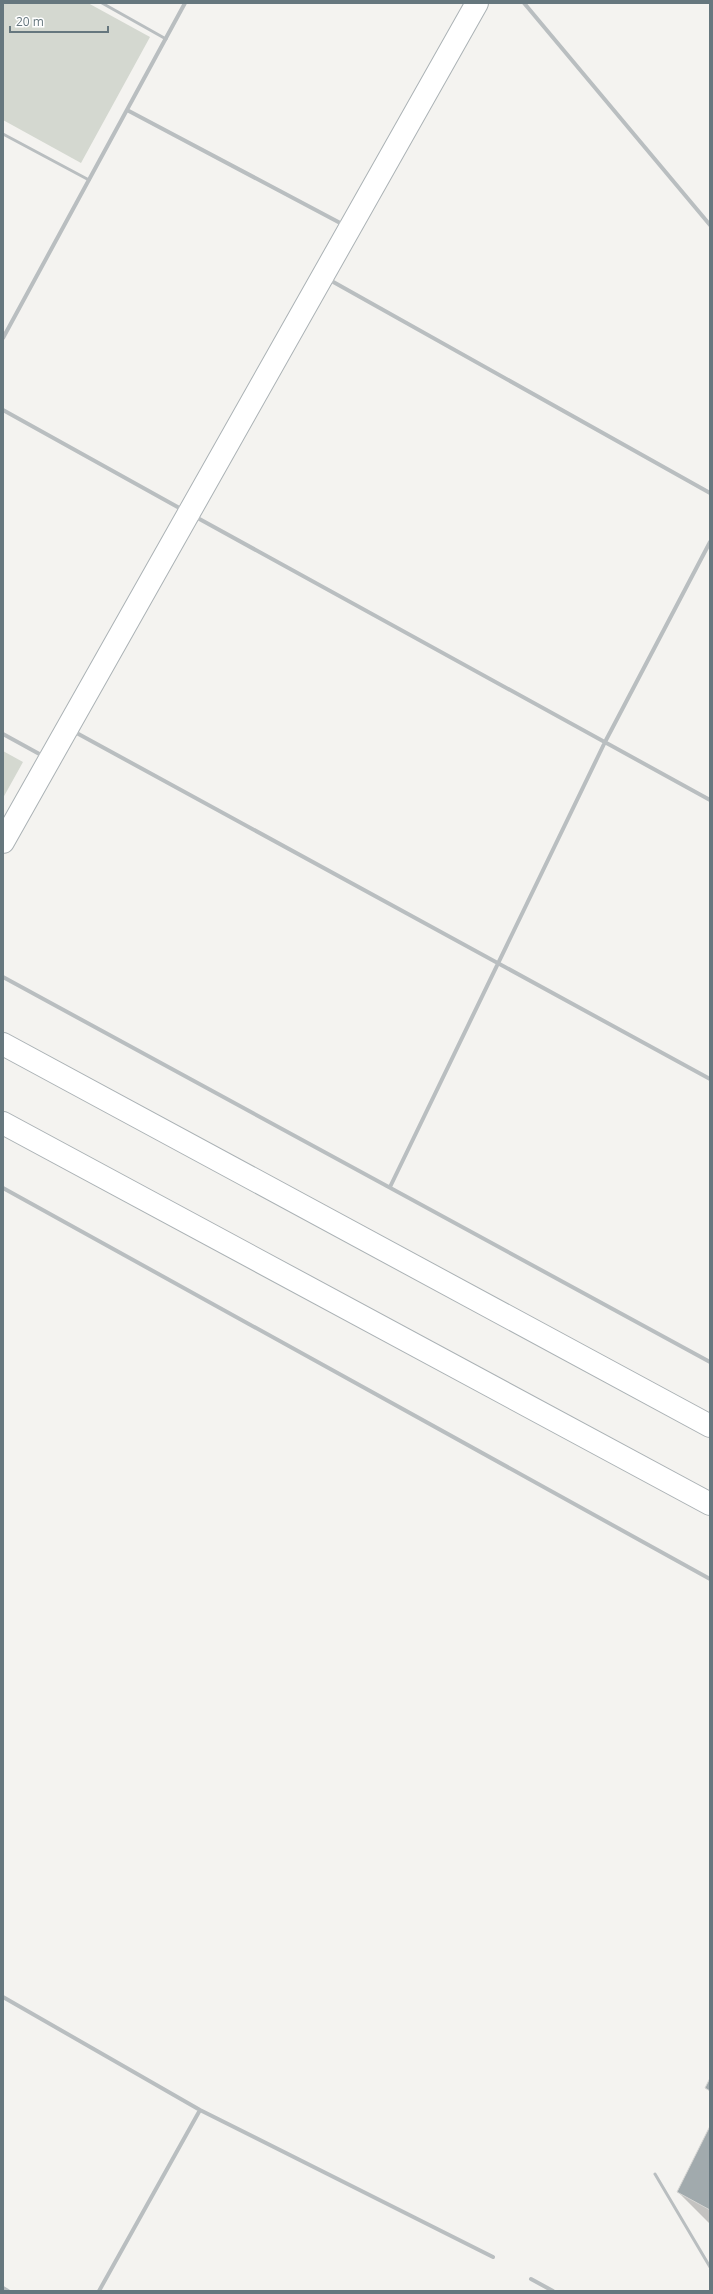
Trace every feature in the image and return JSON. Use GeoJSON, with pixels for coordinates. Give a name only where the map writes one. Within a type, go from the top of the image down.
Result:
{"type":"FeatureCollection","features":[{"type":"Feature","properties":{"kind":"main road"},"geometry":{"type":"LineString","coordinates":[[3,842],[477,3]]}},
{"type":"Feature","properties":{"kind":"main road"},"geometry":{"type":"LineString","coordinates":[[3,1044],[710,1426]]}},
{"type":"Feature","properties":{"kind":"main road"},"geometry":{"type":"LineString","coordinates":[[3,1123],[710,1504]]}},
{"type":"Feature","properties":{"kind":"street"},"geometry":{"type":"LineString","coordinates":[[3,338],[185,3]]}},
{"type":"Feature","properties":{"kind":"street"},"geometry":{"type":"LineString","coordinates":[[524,3],[710,225]]}},
{"type":"Feature","properties":{"kind":"street"},"geometry":{"type":"LineString","coordinates":[[127,110],[350,228]]}},
{"type":"Feature","properties":{"kind":"street"},"geometry":{"type":"LineString","coordinates":[[323,276],[710,493]]}},
{"type":"Feature","properties":{"kind":"street"},"geometry":{"type":"LineString","coordinates":[[3,410],[710,800]]}},
{"type":"Feature","properties":{"kind":"street"},"geometry":{"type":"LineString","coordinates":[[390,1187],[497,962],[605,742],[710,542]]}},
{"type":"Feature","properties":{"kind":"street"},"geometry":{"type":"LineString","coordinates":[[67,728],[710,1079]]}},
{"type":"Feature","properties":{"kind":"street"},"geometry":{"type":"LineString","coordinates":[[3,734],[49,760]]}},
{"type":"Feature","properties":{"kind":"street"},"geometry":{"type":"LineString","coordinates":[[3,976],[710,1362]]}},
{"type":"Feature","properties":{"kind":"street"},"geometry":{"type":"LineString","coordinates":[[3,1188],[710,1579]]}},
{"type":"Feature","properties":{"kind":"street"},"geometry":{"type":"LineString","coordinates":[[3,1997],[200,2110],[492,2257]]}},
{"type":"Feature","properties":{"kind":"street"},"geometry":{"type":"LineString","coordinates":[[99,2291],[200,2110]]}},
{"type":"Feature","properties":{"kind":"street"},"geometry":{"type":"LineString","coordinates":[[532,2279],[553,2291]]}},
{"type":"Feature","properties":{"kind":"street"},"geometry":{"type":"LineString","coordinates":[[3,2288],[8,2291]]}},
{"type":"Feature","properties":{"kind":"lane"},"geometry":{"type":"LineString","coordinates":[[102,3],[166,39]]}},
{"type":"Feature","properties":{"kind":"lane"},"geometry":{"type":"LineString","coordinates":[[3,134],[89,180]]}},
{"type":"Feature","properties":{"kind":"lane"},"geometry":{"type":"LineString","coordinates":[[655,2174],[710,2268]]}},
{"type":"Feature","properties":{"kind":"shaded area"},"geometry":{"type":"Polygon","coordinates":[[[3,3],[88,3],[150,37],[81,163],[3,120],[3,3]]]}},
{"type":"Feature","properties":{"kind":"shaded area"},"geometry":{"type":"Polygon","coordinates":[[[3,751],[23,762],[3,798],[3,751]]]}},
{"type":"Feature","properties":{"kind":"building"},"geometry":{"type":"Polygon","coordinates":[[[710,2078],[710,2091],[705,2088],[710,2078]]]}},
{"type":"Feature","properties":{"kind":"building"},"geometry":{"type":"Polygon","coordinates":[[[710,2126],[710,2210],[677,2192],[710,2126]]]}}]}
